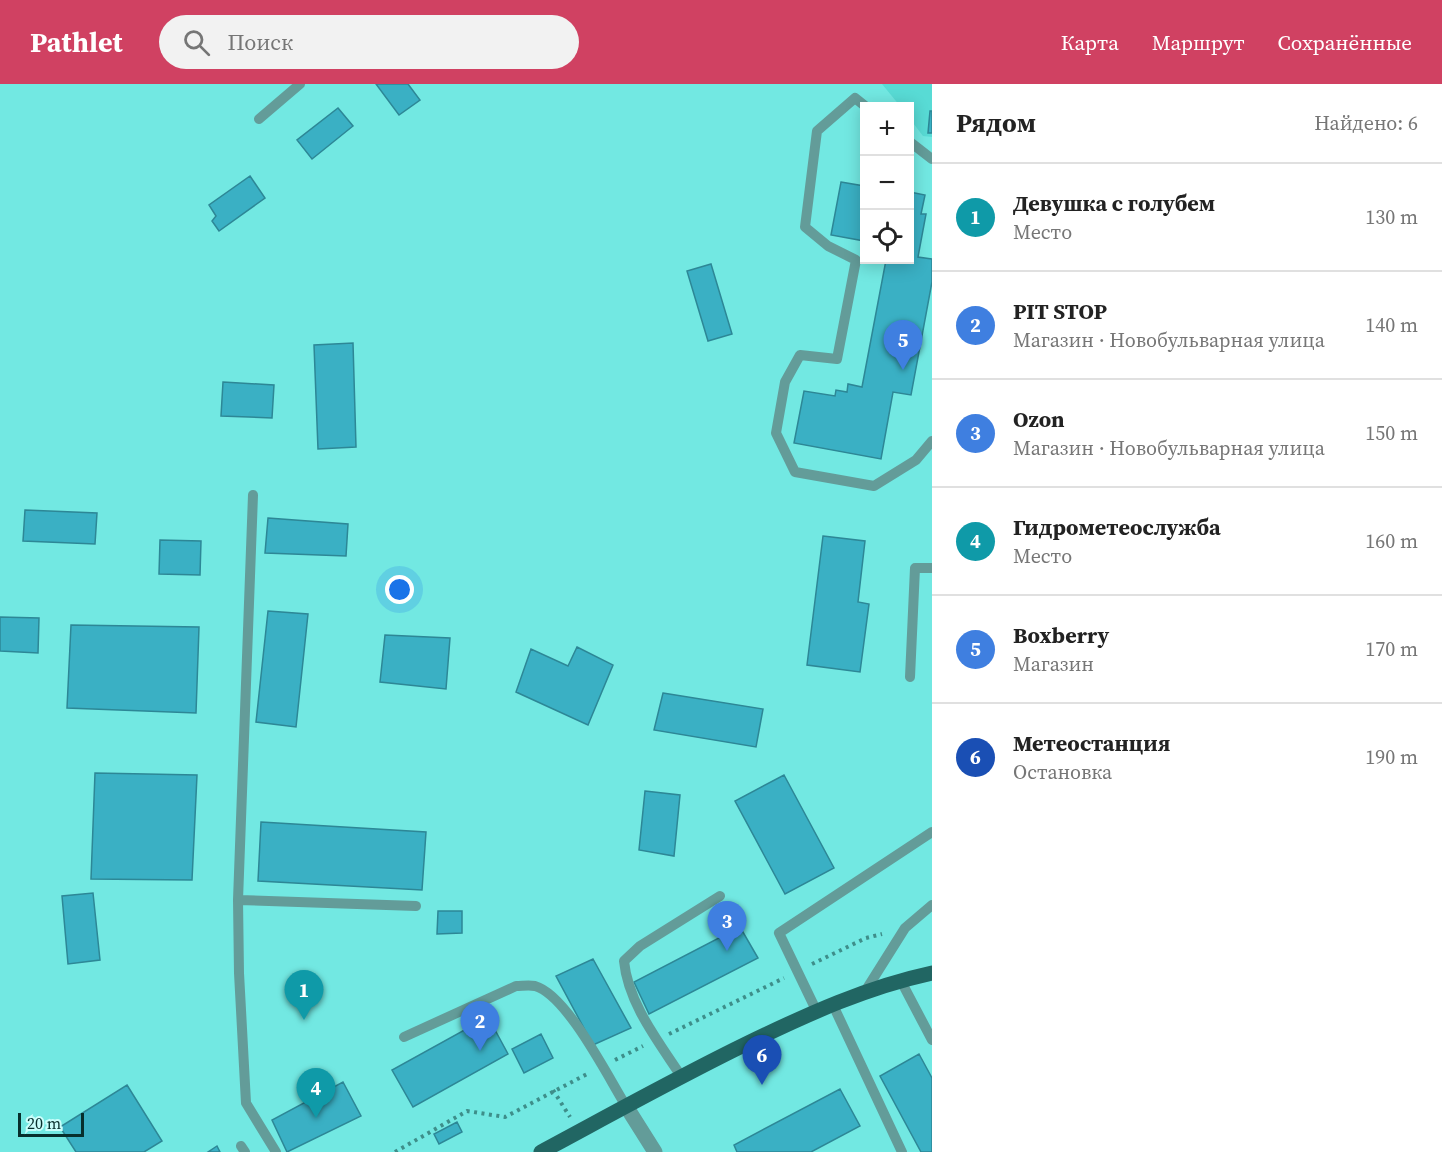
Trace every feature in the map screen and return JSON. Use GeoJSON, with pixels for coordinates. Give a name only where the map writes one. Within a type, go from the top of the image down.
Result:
{"type":"FeatureCollection","features":[{"type":"Feature","properties":{"kind":"main road"},"geometry":{"type":"LineString","coordinates":[[541,1152],[681,1076],[866,990],[901,981],[931,977]]}},
{"type":"Feature","properties":{"kind":"street"},"geometry":{"type":"LineString","coordinates":[[627,1106],[655,1152]]}},
{"type":"Feature","properties":{"kind":"lane"},"geometry":{"type":"LineString","coordinates":[[259,119],[300,84]]}},
{"type":"Feature","properties":{"kind":"lane"},"geometry":{"type":"LineString","coordinates":[[860,102],[855,98],[818,131],[805,227],[828,246],[856,260],[837,359],[800,355],[785,382],[776,433],[795,472],[874,486],[916,460],[932,441]]}},
{"type":"Feature","properties":{"kind":"lane"},"geometry":{"type":"LineString","coordinates":[[914,146],[932,159]]}},
{"type":"Feature","properties":{"kind":"lane"},"geometry":{"type":"LineString","coordinates":[[253,495],[238,900],[246,1103],[276,1152]]}},
{"type":"Feature","properties":{"kind":"lane"},"geometry":{"type":"LineString","coordinates":[[910,677],[915,568],[932,568]]}},
{"type":"Feature","properties":{"kind":"lane"},"geometry":{"type":"LineString","coordinates":[[817,1012],[779,933],[932,832]]}},
{"type":"Feature","properties":{"kind":"lane"},"geometry":{"type":"LineString","coordinates":[[681,1076],[657,1040],[626,983],[624,961],[640,946],[720,896]]}},
{"type":"Feature","properties":{"kind":"lane"},"geometry":{"type":"LineString","coordinates":[[238,900],[416,906]]}},
{"type":"Feature","properties":{"kind":"lane"},"geometry":{"type":"LineString","coordinates":[[866,990],[905,928],[932,905]]}},
{"type":"Feature","properties":{"kind":"lane"},"geometry":{"type":"LineString","coordinates":[[901,981],[932,1040]]}},
{"type":"Feature","properties":{"kind":"lane"},"geometry":{"type":"LineString","coordinates":[[404,1037],[516,986],[536,987],[556,1001],[576,1022],[601,1067],[627,1106]]}},
{"type":"Feature","properties":{"kind":"lane"},"geometry":{"type":"LineString","coordinates":[[833,1005],[902,1152]]}},
{"type":"Feature","properties":{"kind":"path"},"geometry":{"type":"LineString","coordinates":[[395,1152],[467,1111],[505,1117],[601,1067],[866,938],[905,928]]}},
{"type":"Feature","properties":{"kind":"shaded area"},"geometry":{"type":"Polygon","coordinates":[[[882,84],[932,84],[932,137],[923,136],[914,124],[914,102],[897,102],[882,84]]]}},
{"type":"Feature","properties":{"kind":"building"},"geometry":{"type":"Polygon","coordinates":[[[376,84],[408,84],[420,100],[399,115],[376,84]]]}},
{"type":"Feature","properties":{"kind":"building"},"geometry":{"type":"Polygon","coordinates":[[[338,108],[353,126],[312,159],[297,140],[338,108]]]}},
{"type":"Feature","properties":{"kind":"building"},"geometry":{"type":"Polygon","coordinates":[[[930,111],[932,111],[932,133],[928,133],[930,111]]]}},
{"type":"Feature","properties":{"kind":"building"},"geometry":{"type":"Polygon","coordinates":[[[250,176],[265,198],[219,231],[212,221],[216,216],[209,205],[250,176]]]}},
{"type":"Feature","properties":{"kind":"building"},"geometry":{"type":"Polygon","coordinates":[[[841,182],[860,185],[860,240],[831,235],[841,182]]]}},
{"type":"Feature","properties":{"kind":"building"},"geometry":{"type":"Polygon","coordinates":[[[914,193],[925,195],[921,214],[926,214],[918,257],[932,259],[932,282],[911,395],[893,392],[881,459],[794,443],[804,391],[835,396],[836,390],[847,392],[848,384],[862,387],[885,264],[914,264],[914,193]]]}},
{"type":"Feature","properties":{"kind":"building"},"geometry":{"type":"Polygon","coordinates":[[[711,264],[732,334],[708,341],[687,271],[711,264]]]}},
{"type":"Feature","properties":{"kind":"building"},"geometry":{"type":"Polygon","coordinates":[[[353,343],[356,447],[318,449],[314,345],[353,343]]]}},
{"type":"Feature","properties":{"kind":"building"},"geometry":{"type":"Polygon","coordinates":[[[223,382],[274,385],[272,418],[221,416],[223,382]]]}},
{"type":"Feature","properties":{"kind":"building"},"geometry":{"type":"Polygon","coordinates":[[[25,510],[97,513],[95,544],[23,541],[25,510]]]}},
{"type":"Feature","properties":{"kind":"building"},"geometry":{"type":"Polygon","coordinates":[[[268,518],[348,524],[346,556],[265,553],[268,518]]]}},
{"type":"Feature","properties":{"kind":"building"},"geometry":{"type":"Polygon","coordinates":[[[823,536],[865,541],[858,602],[869,604],[860,672],[807,665],[823,536]]]}},
{"type":"Feature","properties":{"kind":"building"},"geometry":{"type":"Polygon","coordinates":[[[160,540],[201,541],[200,575],[159,574],[160,540]]]}},
{"type":"Feature","properties":{"kind":"building"},"geometry":{"type":"Polygon","coordinates":[[[268,611],[308,614],[296,727],[256,722],[268,611]]]}},
{"type":"Feature","properties":{"kind":"building"},"geometry":{"type":"Polygon","coordinates":[[[0,617],[39,618],[38,653],[0,651],[0,617]]]}},
{"type":"Feature","properties":{"kind":"building"},"geometry":{"type":"Polygon","coordinates":[[[71,625],[199,627],[196,713],[67,708],[71,625]]]}},
{"type":"Feature","properties":{"kind":"building"},"geometry":{"type":"Polygon","coordinates":[[[385,635],[450,638],[446,689],[380,682],[385,635]]]}},
{"type":"Feature","properties":{"kind":"building"},"geometry":{"type":"Polygon","coordinates":[[[577,647],[613,665],[588,725],[516,692],[531,649],[568,666],[577,647]]]}},
{"type":"Feature","properties":{"kind":"building"},"geometry":{"type":"Polygon","coordinates":[[[663,693],[763,709],[756,747],[654,730],[663,693]]]}},
{"type":"Feature","properties":{"kind":"building"},"geometry":{"type":"Polygon","coordinates":[[[95,773],[197,775],[192,880],[91,879],[95,773]]]}},
{"type":"Feature","properties":{"kind":"building"},"geometry":{"type":"Polygon","coordinates":[[[784,775],[834,868],[785,894],[735,801],[784,775]]]}},
{"type":"Feature","properties":{"kind":"building"},"geometry":{"type":"Polygon","coordinates":[[[645,791],[680,795],[674,856],[639,850],[645,791]]]}},
{"type":"Feature","properties":{"kind":"building"},"geometry":{"type":"Polygon","coordinates":[[[261,822],[426,832],[422,890],[258,881],[261,822]]]}},
{"type":"Feature","properties":{"kind":"building"},"geometry":{"type":"Polygon","coordinates":[[[93,893],[100,960],[68,964],[62,896],[93,893]]]}},
{"type":"Feature","properties":{"kind":"building"},"geometry":{"type":"Polygon","coordinates":[[[438,911],[462,911],[462,933],[437,934],[438,911]]]}},
{"type":"Feature","properties":{"kind":"building"},"geometry":{"type":"Polygon","coordinates":[[[740,927],[758,958],[649,1014],[634,982],[740,927]]]}},
{"type":"Feature","properties":{"kind":"building"},"geometry":{"type":"Polygon","coordinates":[[[593,959],[631,1028],[593,1045],[556,976],[593,959]]]}},
{"type":"Feature","properties":{"kind":"building"},"geometry":{"type":"Polygon","coordinates":[[[488,1017],[508,1054],[413,1107],[392,1070],[488,1017]]]}},
{"type":"Feature","properties":{"kind":"building"},"geometry":{"type":"Polygon","coordinates":[[[541,1034],[553,1058],[524,1073],[512,1049],[541,1034]]]}},
{"type":"Feature","properties":{"kind":"building"},"geometry":{"type":"Polygon","coordinates":[[[919,1054],[932,1078],[932,1152],[921,1152],[880,1076],[919,1054]]]}},
{"type":"Feature","properties":{"kind":"building"},"geometry":{"type":"Polygon","coordinates":[[[343,1082],[361,1116],[287,1152],[272,1120],[343,1082]]]}},
{"type":"Feature","properties":{"kind":"building"},"geometry":{"type":"Polygon","coordinates":[[[127,1085],[162,1141],[144,1152],[76,1152],[60,1127],[127,1085]]]}},
{"type":"Feature","properties":{"kind":"building"},"geometry":{"type":"Polygon","coordinates":[[[840,1089],[860,1126],[811,1152],[737,1152],[734,1145],[840,1089]]]}},
{"type":"Feature","properties":{"kind":"building"},"geometry":{"type":"Polygon","coordinates":[[[457,1122],[462,1132],[439,1144],[434,1134],[457,1122]]]}},
{"type":"Feature","properties":{"kind":"building"},"geometry":{"type":"Polygon","coordinates":[[[217,1146],[220,1152],[208,1152],[217,1146]]]}},
{"type":"Feature","properties":{"kind":"place","name":"Boxberry"},"geometry":{"type":"Point","coordinates":[903,370]}},
{"type":"Feature","properties":{"kind":"place","name":"Ozon"},"geometry":{"type":"Point","coordinates":[727,951]}},
{"type":"Feature","properties":{"kind":"place","name":"Девушка с голубем"},"geometry":{"type":"Point","coordinates":[304,1020]}},
{"type":"Feature","properties":{"kind":"place","name":"PIT STOP"},"geometry":{"type":"Point","coordinates":[480,1051]}},
{"type":"Feature","properties":{"kind":"place","name":"Метеостанция"},"geometry":{"type":"Point","coordinates":[762,1085]}},
{"type":"Feature","properties":{"kind":"place","name":"Гидрометеослужба"},"geometry":{"type":"Point","coordinates":[316,1118]}}]}
